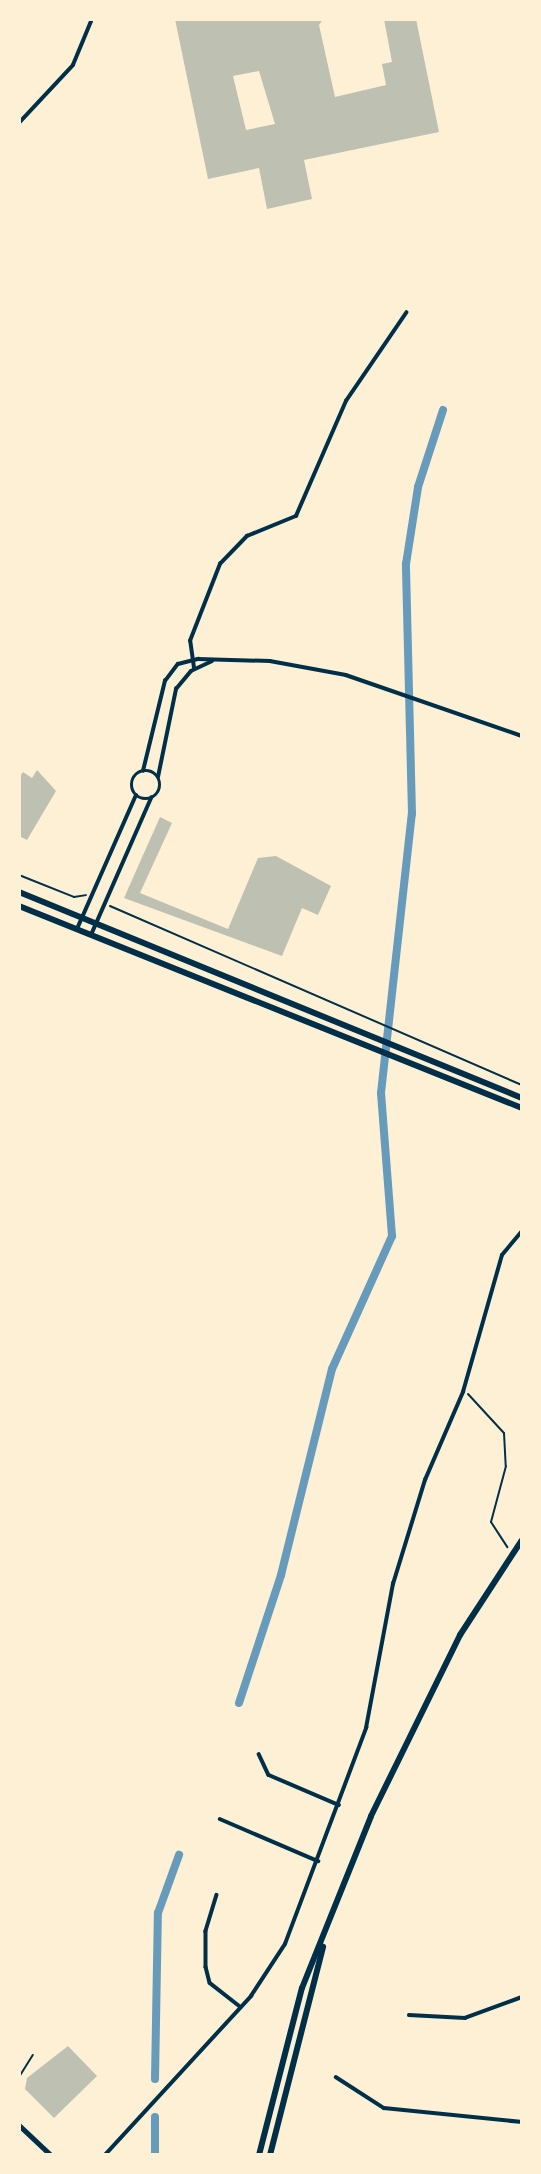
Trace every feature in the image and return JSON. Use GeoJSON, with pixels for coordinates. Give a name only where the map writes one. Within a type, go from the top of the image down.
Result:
{"type":"FeatureCollection","features":[{"type":"Feature","properties":{"kind":"main road"},"geometry":{"type":"LineString","coordinates":[[19,892],[97,922],[359,1038]]}},
{"type":"Feature","properties":{"kind":"main road"},"geometry":{"type":"LineString","coordinates":[[19,906],[522,1098]]}},
{"type":"Feature","properties":{"kind":"main road"},"geometry":{"type":"LineString","coordinates":[[400,1053],[522,1108]]}},
{"type":"Feature","properties":{"kind":"main road"},"geometry":{"type":"LineString","coordinates":[[259,2155],[293,2017],[331,1918],[411,1729],[460,1635],[522,1540]]}},
{"type":"Feature","properties":{"kind":"main road"},"geometry":{"type":"LineString","coordinates":[[270,2155],[331,1918]]}},
{"type":"Feature","properties":{"kind":"street"},"geometry":{"type":"LineString","coordinates":[[19,123],[73,65],[92,19]]}},
{"type":"Feature","properties":{"kind":"street"},"geometry":{"type":"LineString","coordinates":[[194,668],[191,660],[192,630],[220,564],[247,536],[296,516],[346,401],[406,313]]}},
{"type":"Feature","properties":{"kind":"street"},"geometry":{"type":"LineString","coordinates":[[91,934],[151,798],[159,790],[158,777],[176,689],[194,668],[221,659]]}},
{"type":"Feature","properties":{"kind":"street"},"geometry":{"type":"LineString","coordinates":[[78,929],[136,795],[132,783],[143,771],[165,681],[178,664],[191,660],[221,659],[346,675],[416,697],[522,736]]}},
{"type":"Feature","properties":{"kind":"street"},"geometry":{"type":"LineString","coordinates":[[143,771],[158,777]]}},
{"type":"Feature","properties":{"kind":"street"},"geometry":{"type":"LineString","coordinates":[[136,795],[151,798]]}},
{"type":"Feature","properties":{"kind":"street"},"geometry":{"type":"LineString","coordinates":[[105,2155],[242,2007],[285,1944],[339,1805],[371,1708],[399,1559],[463,1392],[502,1255],[522,1231]]}},
{"type":"Feature","properties":{"kind":"street"},"geometry":{"type":"LineString","coordinates":[[259,1755],[269,1775],[339,1805]]}},
{"type":"Feature","properties":{"kind":"street"},"geometry":{"type":"LineString","coordinates":[[220,1819],[318,1861]]}},
{"type":"Feature","properties":{"kind":"street"},"geometry":{"type":"LineString","coordinates":[[217,1895],[206,1931],[206,1967],[210,1983],[242,2007]]}},
{"type":"Feature","properties":{"kind":"street"},"geometry":{"type":"LineString","coordinates":[[409,2015],[465,2018],[522,1997]]}},
{"type":"Feature","properties":{"kind":"street"},"geometry":{"type":"LineString","coordinates":[[336,2077],[384,2108],[522,2122]]}},
{"type":"Feature","properties":{"kind":"street"},"geometry":{"type":"LineString","coordinates":[[19,2125],[51,2155]]}},
{"type":"Feature","properties":{"kind":"lane"},"geometry":{"type":"LineString","coordinates":[[19,2077],[33,2054]]}},
{"type":"Feature","properties":{"kind":"path"},"geometry":{"type":"LineString","coordinates":[[19,875],[91,897]]}},
{"type":"Feature","properties":{"kind":"path"},"geometry":{"type":"LineString","coordinates":[[105,904],[183,943],[409,1031],[522,1085]]}},
{"type":"Feature","properties":{"kind":"path"},"geometry":{"type":"LineString","coordinates":[[463,1392],[504,1433],[506,1466],[491,1522],[504,1545]]}},
{"type":"Feature","properties":{"kind":"building"},"geometry":{"type":"Polygon","coordinates":[[[175,19],[323,19],[319,25],[335,97],[386,85],[382,64],[392,62],[384,19],[416,19],[439,132],[304,160],[312,199],[267,209],[259,168],[208,179],[175,19]],[[259,71],[233,76],[246,130],[275,124],[259,71]]]}},
{"type":"Feature","properties":{"kind":"building"},"geometry":{"type":"Polygon","coordinates":[[[37,770],[56,791],[27,840],[19,836],[19,778],[23,772],[32,778],[37,770]]]}},
{"type":"Feature","properties":{"kind":"building"},"geometry":{"type":"Polygon","coordinates":[[[160,817],[172,823],[140,893],[228,929],[258,858],[276,856],[331,886],[318,915],[302,908],[282,956],[124,898],[160,817]]]}},
{"type":"Feature","properties":{"kind":"building"},"geometry":{"type":"Polygon","coordinates":[[[68,2046],[97,2076],[54,2118],[25,2089],[27,2078],[68,2046]]]}},
{"type":"Feature","properties":{"kind":"waterway"},"geometry":{"type":"LineString","coordinates":[[239,1703],[281,1575],[332,1369],[392,1236],[381,1093],[412,814],[406,564],[418,487],[443,410]]}},
{"type":"Feature","properties":{"kind":"waterway"},"geometry":{"type":"LineString","coordinates":[[155,2079],[158,1913],[179,1855]]}},
{"type":"Feature","properties":{"kind":"waterway"},"geometry":{"type":"LineString","coordinates":[[155,2117],[155,2155]]}}]}
